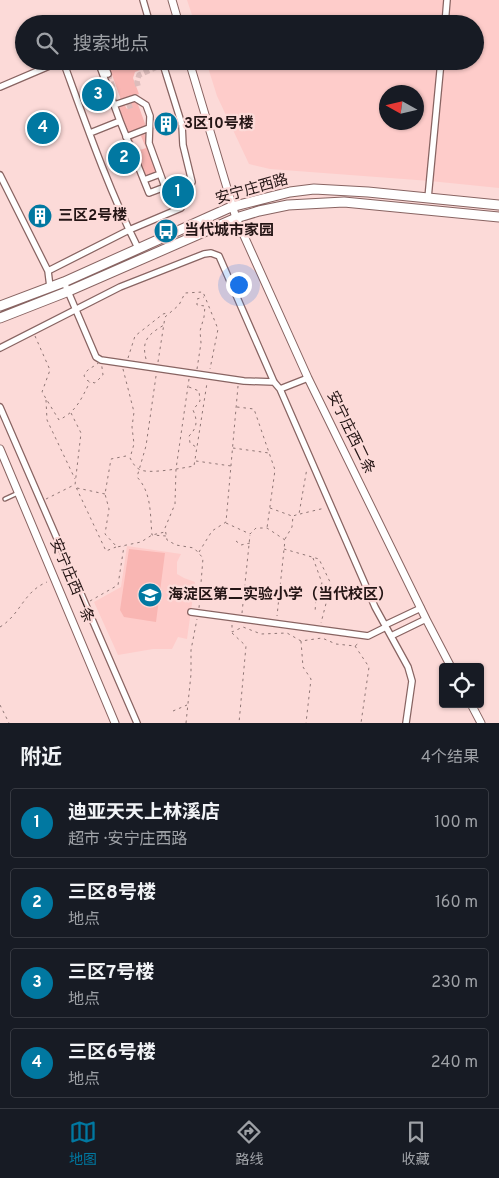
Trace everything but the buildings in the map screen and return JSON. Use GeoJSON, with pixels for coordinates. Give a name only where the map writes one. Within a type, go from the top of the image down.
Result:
{"type":"FeatureCollection","features":[{"type":"Feature","properties":{"kind":"main road","name":"安宁庄西路"},"geometry":{"type":"LineString","coordinates":[[0,306],[64,282],[231,207],[290,192],[314,189],[368,192],[499,204]]}},
{"type":"Feature","properties":{"kind":"main road","name":"安宁庄西路"},"geometry":{"type":"LineString","coordinates":[[0,318],[69,291],[236,218],[288,204],[344,202],[499,217]]}},
{"type":"Feature","properties":{"kind":"street"},"geometry":{"type":"LineString","coordinates":[[143,0],[147,15]]}},
{"type":"Feature","properties":{"kind":"street"},"geometry":{"type":"LineString","coordinates":[[172,0],[176,15]]}},
{"type":"Feature","properties":{"kind":"street"},"geometry":{"type":"LineString","coordinates":[[446,15],[447,0]]}},
{"type":"Feature","properties":{"kind":"street"},"geometry":{"type":"LineString","coordinates":[[0,87],[41,70]]}},
{"type":"Feature","properties":{"kind":"street"},"geometry":{"type":"LineString","coordinates":[[66,70],[129,230],[138,248]]}},
{"type":"Feature","properties":{"kind":"street"},"geometry":{"type":"LineString","coordinates":[[101,70],[114,105],[126,137],[144,180],[148,193],[165,187],[149,143],[150,116],[146,105],[135,98],[126,104],[114,105]]}},
{"type":"Feature","properties":{"kind":"street"},"geometry":{"type":"LineString","coordinates":[[106,70],[108,74]]}},
{"type":"Feature","properties":{"kind":"street"},"geometry":{"type":"LineString","coordinates":[[48,271],[129,230],[181,208],[192,182],[183,145],[182,125],[163,70]]}},
{"type":"Feature","properties":{"kind":"street","name":"安宁庄西二条"},"geometry":{"type":"LineString","coordinates":[[192,70],[231,207],[308,378],[420,608],[449,663]]}},
{"type":"Feature","properties":{"kind":"street"},"geometry":{"type":"LineString","coordinates":[[428,198],[440,70]]}},
{"type":"Feature","properties":{"kind":"street"},"geometry":{"type":"LineString","coordinates":[[90,133],[120,121]]}},
{"type":"Feature","properties":{"kind":"street"},"geometry":{"type":"LineString","coordinates":[[126,137],[149,128]]}},
{"type":"Feature","properties":{"kind":"street"},"geometry":{"type":"LineString","coordinates":[[144,180],[160,174]]}},
{"type":"Feature","properties":{"kind":"street"},"geometry":{"type":"LineString","coordinates":[[0,175],[48,271],[50,287]]}},
{"type":"Feature","properties":{"kind":"street"},"geometry":{"type":"LineString","coordinates":[[0,348],[120,287],[204,254],[211,253],[219,256],[274,382],[280,389],[310,456],[375,607],[408,667],[412,681],[406,723]]}},
{"type":"Feature","properties":{"kind":"street"},"geometry":{"type":"LineString","coordinates":[[64,282],[96,358],[193,374],[238,380],[274,382]]}},
{"type":"Feature","properties":{"kind":"street"},"geometry":{"type":"LineString","coordinates":[[280,389],[308,378]]}},
{"type":"Feature","properties":{"kind":"street"},"geometry":{"type":"LineString","coordinates":[[0,407],[137,723]]}},
{"type":"Feature","properties":{"kind":"street","name":"安宁庄西一条"},"geometry":{"type":"LineString","coordinates":[[0,449],[115,723]]}},
{"type":"Feature","properties":{"kind":"street"},"geometry":{"type":"LineString","coordinates":[[191,612],[368,636],[420,608]]}},
{"type":"Feature","properties":{"kind":"street"},"geometry":{"type":"LineString","coordinates":[[391,636],[426,619]]}},
{"type":"Feature","properties":{"kind":"street"},"geometry":{"type":"LineString","coordinates":[[473,708],[482,723]]}},
{"type":"Feature","properties":{"kind":"lane"},"geometry":{"type":"LineString","coordinates":[[5,498],[18,493]]}},
{"type":"Feature","properties":{"kind":"path"},"geometry":{"type":"LineString","coordinates":[[152,535],[148,496],[145,485],[137,477],[138,469],[146,446],[165,316],[169,313],[179,305],[185,293],[203,292],[218,329],[208,376],[194,466],[142,471],[138,469],[135,467],[130,458],[134,444],[132,426],[134,412],[124,363],[135,336],[163,314],[169,313]]}},
{"type":"Feature","properties":{"kind":"path"},"geometry":{"type":"LineString","coordinates":[[186,723],[191,674],[191,650],[198,613],[203,558],[194,548],[176,546],[167,540],[165,528],[175,504],[176,469],[188,387],[201,343],[200,331],[205,306],[197,304],[197,299],[204,297]]}},
{"type":"Feature","properties":{"kind":"path"},"geometry":{"type":"LineString","coordinates":[[148,367],[144,346],[149,334],[164,325]]}},
{"type":"Feature","properties":{"kind":"path"},"geometry":{"type":"LineString","coordinates":[[33,331],[50,370],[42,392],[59,420],[77,407],[90,382]]}},
{"type":"Feature","properties":{"kind":"path"},"geometry":{"type":"LineString","coordinates":[[101,360],[103,375],[95,383],[90,382],[84,376],[86,372],[96,366],[101,360]]}},
{"type":"Feature","properties":{"kind":"path"},"geometry":{"type":"LineString","coordinates":[[96,366],[103,370]]}},
{"type":"Feature","properties":{"kind":"path"},"geometry":{"type":"LineString","coordinates":[[225,523],[238,380]]}},
{"type":"Feature","properties":{"kind":"path"},"geometry":{"type":"LineString","coordinates":[[188,387],[199,391],[200,401],[193,410],[196,418],[196,430],[189,436],[190,443],[197,447]]}},
{"type":"Feature","properties":{"kind":"path"},"geometry":{"type":"LineString","coordinates":[[46,399],[47,420],[75,480]]}},
{"type":"Feature","properties":{"kind":"path"},"geometry":{"type":"LineString","coordinates":[[236,407],[254,409],[275,470],[267,528]]}},
{"type":"Feature","properties":{"kind":"path"},"geometry":{"type":"LineString","coordinates":[[71,413],[81,432],[75,485],[106,551],[140,542],[152,535],[165,531]]}},
{"type":"Feature","properties":{"kind":"path"},"geometry":{"type":"LineString","coordinates":[[233,447],[269,453]]}},
{"type":"Feature","properties":{"kind":"path"},"geometry":{"type":"LineString","coordinates":[[117,547],[105,534],[109,509],[105,494],[111,459],[126,456]]}},
{"type":"Feature","properties":{"kind":"path"},"geometry":{"type":"LineString","coordinates":[[299,514],[310,456]]}},
{"type":"Feature","properties":{"kind":"path"},"geometry":{"type":"LineString","coordinates":[[195,461],[231,466]]}},
{"type":"Feature","properties":{"kind":"path"},"geometry":{"type":"LineString","coordinates":[[41,502],[75,485]]}},
{"type":"Feature","properties":{"kind":"path"},"geometry":{"type":"LineString","coordinates":[[76,488],[105,494]]}},
{"type":"Feature","properties":{"kind":"path"},"geometry":{"type":"LineString","coordinates":[[270,508],[293,516],[331,506]]}},
{"type":"Feature","properties":{"kind":"path"},"geometry":{"type":"LineString","coordinates":[[276,623],[285,540],[292,527],[293,516]]}},
{"type":"Feature","properties":{"kind":"path"},"geometry":{"type":"LineString","coordinates":[[225,523],[250,534]]}},
{"type":"Feature","properties":{"kind":"path"},"geometry":{"type":"LineString","coordinates":[[198,553],[212,531],[225,523]]}},
{"type":"Feature","properties":{"kind":"path"},"geometry":{"type":"LineString","coordinates":[[242,619],[250,534],[256,528],[267,528],[285,540]]}},
{"type":"Feature","properties":{"kind":"path"},"geometry":{"type":"LineString","coordinates":[[152,535],[166,536]]}},
{"type":"Feature","properties":{"kind":"path"},"geometry":{"type":"LineString","coordinates":[[236,541],[241,545],[250,543]]}},
{"type":"Feature","properties":{"kind":"path"},"geometry":{"type":"LineString","coordinates":[[85,604],[118,585],[124,545]]}},
{"type":"Feature","properties":{"kind":"path"},"geometry":{"type":"LineString","coordinates":[[284,549],[319,559],[331,584],[320,629]]}},
{"type":"Feature","properties":{"kind":"path"},"geometry":{"type":"LineString","coordinates":[[313,558],[322,583],[316,596],[315,613]]}},
{"type":"Feature","properties":{"kind":"path"},"geometry":{"type":"LineString","coordinates":[[0,626],[8,622],[34,589],[48,581]]}},
{"type":"Feature","properties":{"kind":"path"},"geometry":{"type":"LineString","coordinates":[[232,618],[232,632],[246,646],[239,723]]}},
{"type":"Feature","properties":{"kind":"path"},"geometry":{"type":"LineString","coordinates":[[232,632],[243,627],[261,634],[287,633],[301,641],[322,638],[336,644],[354,646],[368,636]]}},
{"type":"Feature","properties":{"kind":"path"},"geometry":{"type":"LineString","coordinates":[[301,641],[303,667],[311,680],[306,723]]}},
{"type":"Feature","properties":{"kind":"path"},"geometry":{"type":"LineString","coordinates":[[354,646],[369,667],[361,723]]}},
{"type":"Feature","properties":{"kind":"path"},"geometry":{"type":"LineString","coordinates":[[0,705],[9,723]]}},
{"type":"Feature","properties":{"kind":"path"},"geometry":{"type":"LineString","coordinates":[[173,711],[188,705]]}},
{"type":"Feature","properties":{"kind":"shaded area"},"geometry":{"type":"Polygon","coordinates":[[[187,0],[499,0],[499,188],[270,169],[249,164],[217,96],[209,70],[484,70],[484,15],[192,15],[187,0]]]}},
{"type":"Feature","properties":{"kind":"shaded area"},"geometry":{"type":"Polygon","coordinates":[[[110,70],[140,70],[135,72],[133,78],[139,94],[121,100],[110,70]]]}},
{"type":"Feature","properties":{"kind":"shaded area"},"geometry":{"type":"Polygon","coordinates":[[[136,99],[147,129],[128,135],[118,111],[121,105],[124,104],[127,109],[127,103],[136,99]]]}},
{"type":"Feature","properties":{"kind":"shaded area"},"geometry":{"type":"Polygon","coordinates":[[[144,132],[159,174],[145,178],[130,139],[132,138],[137,151],[146,148],[141,136],[144,132]]]}},
{"type":"Feature","properties":{"kind":"shaded area","name":"海淀区第二实验小学（当代校区）"},"geometry":{"type":"Polygon","coordinates":[[[127,546],[181,554],[177,562],[177,574],[195,582],[187,639],[178,637],[172,649],[153,649],[118,655],[94,602],[121,587],[127,546]]]}},
{"type":"Feature","properties":{"kind":"shaded area"},"geometry":{"type":"Polygon","coordinates":[[[129,549],[165,553],[156,622],[124,617],[120,610],[129,549]]]}},
{"type":"Feature","properties":{"kind":"tunnel"},"geometry":{"type":"LineString","coordinates":[[138,86],[139,75],[150,70]]}},
{"type":"Feature","properties":{"kind":"tunnel"},"geometry":{"type":"LineString","coordinates":[[108,74],[114,90]]}},
{"type":"Feature","properties":{"kind":"tunnel"},"geometry":{"type":"LineString","coordinates":[[127,107],[132,105]]}},
{"type":"Feature","properties":{"kind":"place","name":"三区7号楼"},"geometry":{"type":"Point","coordinates":[98,95]}},
{"type":"Feature","properties":{"kind":"place","name":"3区10号楼"},"geometry":{"type":"Point","coordinates":[166,124]}},
{"type":"Feature","properties":{"kind":"place","name":"三区6号楼"},"geometry":{"type":"Point","coordinates":[43,128]}},
{"type":"Feature","properties":{"kind":"place","name":"三区8号楼"},"geometry":{"type":"Point","coordinates":[124,158]}},
{"type":"Feature","properties":{"kind":"place","name":"迪亚天天上林溪店"},"geometry":{"type":"Point","coordinates":[178,192]}},
{"type":"Feature","properties":{"kind":"place","name":"三区2号楼"},"geometry":{"type":"Point","coordinates":[40,216]}},
{"type":"Feature","properties":{"kind":"place","name":"当代城市家园"},"geometry":{"type":"Point","coordinates":[166,231]}},
{"type":"Feature","properties":{"kind":"place","name":"海淀区第二实验小学（当代校区）"},"geometry":{"type":"Point","coordinates":[150,595]}}]}
